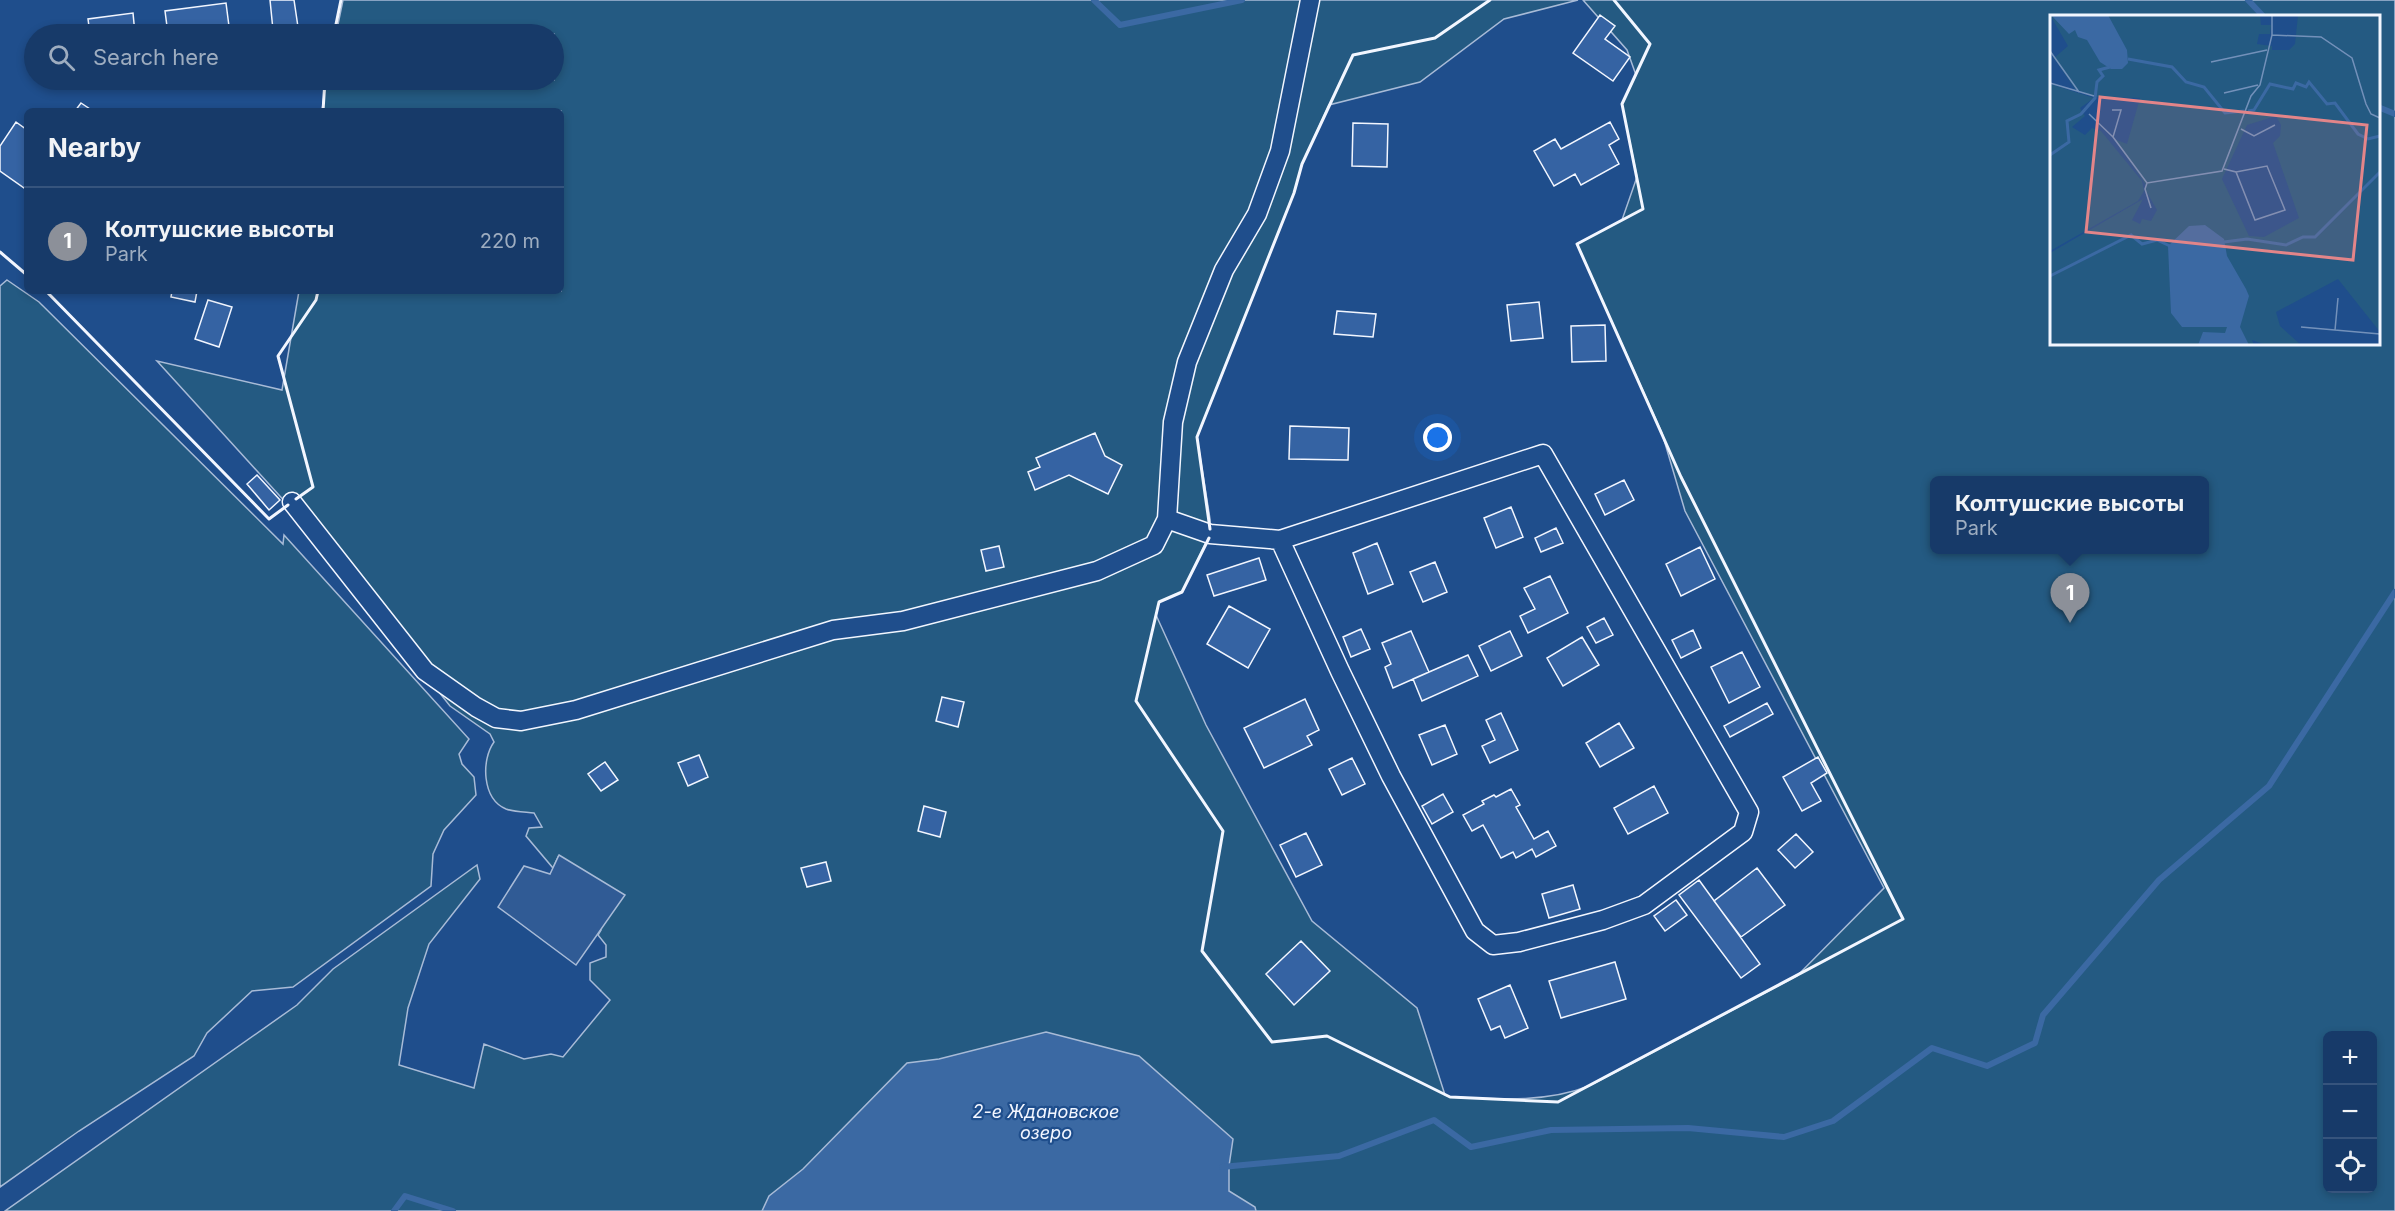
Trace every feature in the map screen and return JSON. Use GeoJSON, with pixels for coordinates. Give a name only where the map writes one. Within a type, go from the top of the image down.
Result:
{"type":"FeatureCollection","features":[{"type":"Feature","properties":{"kind":"street"},"geometry":{"type":"LineString","coordinates":[[292,502],[425,671],[476,707],[496,718],[521,721],[576,710],[833,630],[903,621],[1097,571],[1154,544],[1167,519],[1173,422],[1187,362],[1224,270],[1257,214],[1280,151],[1310,0]]}},
{"type":"Feature","properties":{"kind":"street"},"geometry":{"type":"LineString","coordinates":[[1167,519],[1210,534],[1280,540],[1543,454],[1749,812],[1743,832],[1644,905],[1593,923],[1520,942],[1493,945],[1475,932],[1391,776],[1280,540]]}},
{"type":"Feature","properties":{"kind":"shaded area"},"geometry":{"type":"Polygon","coordinates":[[[343,0],[1578,0],[1504,19],[1420,82],[1329,105],[1302,164],[1294,193],[1197,437],[1210,519],[1210,534],[1182,592],[1159,602],[1156,615],[1206,725],[1312,921],[1417,1008],[1445,1095],[1485,1099],[1520,1099],[1555,1095],[1589,1086],[1797,976],[1884,888],[1685,511],[1662,433],[1577,244],[1622,220],[1637,177],[1622,104],[1636,75],[1627,50],[1583,0],[2395,0],[2395,1211],[5,1211],[297,1005],[333,969],[477,865],[480,879],[429,944],[408,1008],[399,1065],[474,1088],[484,1044],[524,1059],[551,1054],[563,1057],[610,1000],[590,980],[590,963],[606,957],[606,945],[598,935],[601,930],[558,857],[553,868],[526,836],[529,828],[542,827],[534,813],[506,809],[492,797],[486,778],[487,759],[494,742],[490,734],[450,706],[309,528],[157,361],[282,390],[298,294],[564,294],[564,108],[322,108],[325,90],[564,90],[564,24],[338,24],[343,0]]]}},
{"type":"Feature","properties":{"kind":"shaded area"},"geometry":{"type":"Polygon","coordinates":[[[7,280],[24,294],[39,302],[283,544],[284,535],[469,739],[459,754],[462,764],[474,777],[476,795],[444,830],[433,854],[431,886],[293,987],[252,991],[207,1033],[194,1056],[79,1131],[0,1187],[0,286],[7,280]]]}},
{"type":"Feature","properties":{"kind":"shaded area"},"geometry":{"type":"Polygon","coordinates":[[[559,855],[625,895],[576,965],[498,907],[524,866],[550,874],[559,855]]]}},
{"type":"Feature","properties":{"kind":"water","name":"2-е Ждановское озеро"},"geometry":{"type":"Polygon","coordinates":[[[1046,1032],[1139,1056],[1233,1139],[1229,1166],[1229,1191],[1255,1207],[1256,1211],[762,1211],[769,1196],[803,1169],[907,1063],[939,1059],[1046,1032]]]}},
{"type":"Feature","properties":{"kind":"building"},"geometry":{"type":"Polygon","coordinates":[[[270,0],[294,0],[298,24],[272,24],[270,0]]]}},
{"type":"Feature","properties":{"kind":"building"},"geometry":{"type":"Polygon","coordinates":[[[226,3],[229,24],[167,24],[165,11],[226,3]]]}},
{"type":"Feature","properties":{"kind":"building"},"geometry":{"type":"Polygon","coordinates":[[[133,13],[134,24],[89,24],[88,19],[133,13]]]}},
{"type":"Feature","properties":{"kind":"building"},"geometry":{"type":"Polygon","coordinates":[[[1600,15],[1615,26],[1605,39],[1630,57],[1613,81],[1573,53],[1600,15]]]}},
{"type":"Feature","properties":{"kind":"building"},"geometry":{"type":"Polygon","coordinates":[[[81,103],[88,108],[77,108],[81,103]]]}},
{"type":"Feature","properties":{"kind":"building"},"geometry":{"type":"Polygon","coordinates":[[[16,122],[24,128],[24,188],[0,171],[0,146],[16,122]]]}},
{"type":"Feature","properties":{"kind":"building"},"geometry":{"type":"Polygon","coordinates":[[[1610,122],[1619,139],[1609,145],[1619,164],[1581,185],[1575,174],[1554,186],[1534,151],[1555,139],[1561,149],[1610,122]]]}},
{"type":"Feature","properties":{"kind":"building"},"geometry":{"type":"Polygon","coordinates":[[[1353,123],[1388,124],[1387,167],[1352,166],[1353,123]]]}},
{"type":"Feature","properties":{"kind":"building"},"geometry":{"type":"Polygon","coordinates":[[[172,294],[196,294],[195,302],[171,297],[172,294]]]}},
{"type":"Feature","properties":{"kind":"building"},"geometry":{"type":"Polygon","coordinates":[[[208,300],[232,307],[219,347],[195,339],[208,300]]]}},
{"type":"Feature","properties":{"kind":"building"},"geometry":{"type":"Polygon","coordinates":[[[1539,302],[1543,338],[1511,341],[1507,305],[1539,302]]]}},
{"type":"Feature","properties":{"kind":"building"},"geometry":{"type":"Polygon","coordinates":[[[1337,311],[1376,314],[1373,337],[1334,334],[1337,311]]]}},
{"type":"Feature","properties":{"kind":"building"},"geometry":{"type":"Polygon","coordinates":[[[1605,325],[1606,361],[1572,362],[1571,326],[1605,325]]]}},
{"type":"Feature","properties":{"kind":"building"},"geometry":{"type":"Polygon","coordinates":[[[1290,426],[1349,428],[1348,460],[1289,459],[1290,426]]]}},
{"type":"Feature","properties":{"kind":"building"},"geometry":{"type":"Polygon","coordinates":[[[1095,433],[1105,456],[1122,465],[1108,494],[1069,475],[1035,490],[1028,472],[1040,467],[1036,458],[1095,433]]]}},
{"type":"Feature","properties":{"kind":"building"},"geometry":{"type":"Polygon","coordinates":[[[257,475],[280,500],[269,510],[247,484],[257,475]]]}},
{"type":"Feature","properties":{"kind":"building"},"geometry":{"type":"Polygon","coordinates":[[[1624,480],[1634,500],[1605,515],[1595,494],[1624,480]]]}},
{"type":"Feature","properties":{"kind":"building"},"geometry":{"type":"Polygon","coordinates":[[[1511,507],[1523,537],[1496,548],[1484,518],[1511,507]]]}},
{"type":"Feature","properties":{"kind":"building"},"geometry":{"type":"Polygon","coordinates":[[[1556,528],[1563,543],[1541,552],[1535,538],[1556,528]]]}},
{"type":"Feature","properties":{"kind":"building"},"geometry":{"type":"Polygon","coordinates":[[[1377,543],[1393,584],[1368,594],[1353,553],[1377,543]]]}},
{"type":"Feature","properties":{"kind":"building"},"geometry":{"type":"Polygon","coordinates":[[[999,546],[1004,567],[986,571],[981,550],[999,546]]]}},
{"type":"Feature","properties":{"kind":"building"},"geometry":{"type":"Polygon","coordinates":[[[1700,547],[1715,579],[1681,596],[1666,564],[1700,547]]]}},
{"type":"Feature","properties":{"kind":"building"},"geometry":{"type":"Polygon","coordinates":[[[1259,558],[1266,580],[1214,596],[1207,575],[1259,558]]]}},
{"type":"Feature","properties":{"kind":"building"},"geometry":{"type":"Polygon","coordinates":[[[1435,562],[1447,592],[1423,602],[1410,572],[1435,562]]]}},
{"type":"Feature","properties":{"kind":"building"},"geometry":{"type":"Polygon","coordinates":[[[1550,576],[1568,613],[1528,633],[1520,616],[1535,609],[1524,588],[1550,576]]]}},
{"type":"Feature","properties":{"kind":"building"},"geometry":{"type":"Polygon","coordinates":[[[1229,606],[1270,629],[1248,668],[1207,644],[1229,606]]]}},
{"type":"Feature","properties":{"kind":"building"},"geometry":{"type":"Polygon","coordinates":[[[1604,618],[1613,635],[1596,643],[1587,627],[1604,618]]]}},
{"type":"Feature","properties":{"kind":"building"},"geometry":{"type":"Polygon","coordinates":[[[1361,629],[1370,649],[1351,657],[1343,637],[1361,629]]]}},
{"type":"Feature","properties":{"kind":"building"},"geometry":{"type":"Polygon","coordinates":[[[1693,630],[1701,648],[1681,658],[1672,640],[1693,630]]]}},
{"type":"Feature","properties":{"kind":"building"},"geometry":{"type":"Polygon","coordinates":[[[1411,631],[1429,672],[1393,688],[1385,667],[1391,664],[1382,643],[1411,631]]]}},
{"type":"Feature","properties":{"kind":"building"},"geometry":{"type":"Polygon","coordinates":[[[1510,631],[1522,656],[1491,671],[1479,646],[1510,631]]]}},
{"type":"Feature","properties":{"kind":"building"},"geometry":{"type":"Polygon","coordinates":[[[1582,637],[1599,665],[1563,686],[1547,658],[1582,637]]]}},
{"type":"Feature","properties":{"kind":"building"},"geometry":{"type":"Polygon","coordinates":[[[1742,652],[1760,687],[1729,703],[1711,667],[1742,652]]]}},
{"type":"Feature","properties":{"kind":"building"},"geometry":{"type":"Polygon","coordinates":[[[1468,655],[1478,676],[1422,701],[1413,679],[1468,655]]]}},
{"type":"Feature","properties":{"kind":"building"},"geometry":{"type":"Polygon","coordinates":[[[942,697],[964,702],[958,727],[936,721],[942,697]]]}},
{"type":"Feature","properties":{"kind":"building"},"geometry":{"type":"Polygon","coordinates":[[[1305,699],[1319,730],[1307,736],[1312,745],[1264,768],[1244,728],[1305,699]]]}},
{"type":"Feature","properties":{"kind":"building"},"geometry":{"type":"Polygon","coordinates":[[[1767,703],[1773,714],[1730,737],[1724,726],[1767,703]]]}},
{"type":"Feature","properties":{"kind":"building"},"geometry":{"type":"Polygon","coordinates":[[[1501,713],[1518,750],[1490,763],[1482,746],[1495,740],[1486,720],[1501,713]]]}},
{"type":"Feature","properties":{"kind":"building"},"geometry":{"type":"Polygon","coordinates":[[[1619,723],[1634,748],[1600,767],[1586,743],[1619,723]]]}},
{"type":"Feature","properties":{"kind":"building"},"geometry":{"type":"Polygon","coordinates":[[[1445,725],[1457,754],[1432,765],[1419,735],[1445,725]]]}},
{"type":"Feature","properties":{"kind":"building"},"geometry":{"type":"Polygon","coordinates":[[[699,755],[708,777],[688,786],[678,763],[699,755]]]}},
{"type":"Feature","properties":{"kind":"building"},"geometry":{"type":"Polygon","coordinates":[[[1818,757],[1827,773],[1811,783],[1821,801],[1802,811],[1783,777],[1818,757]]]}},
{"type":"Feature","properties":{"kind":"building"},"geometry":{"type":"Polygon","coordinates":[[[1352,758],[1365,784],[1342,795],[1329,769],[1352,758]]]}},
{"type":"Feature","properties":{"kind":"building"},"geometry":{"type":"Polygon","coordinates":[[[605,762],[618,780],[601,791],[588,774],[605,762]]]}},
{"type":"Feature","properties":{"kind":"building"},"geometry":{"type":"Polygon","coordinates":[[[1654,786],[1668,813],[1628,834],[1614,808],[1654,786]]]}},
{"type":"Feature","properties":{"kind":"building"},"geometry":{"type":"Polygon","coordinates":[[[1511,789],[1520,805],[1516,807],[1534,839],[1548,831],[1556,846],[1536,857],[1532,849],[1516,858],[1513,852],[1501,858],[1483,825],[1472,831],[1463,815],[1484,804],[1482,801],[1511,789]]]}},
{"type":"Feature","properties":{"kind":"building"},"geometry":{"type":"Polygon","coordinates":[[[1443,794],[1453,812],[1432,824],[1422,806],[1443,794]]]}},
{"type":"Feature","properties":{"kind":"building"},"geometry":{"type":"Polygon","coordinates":[[[924,806],[946,812],[940,837],[918,831],[924,806]]]}},
{"type":"Feature","properties":{"kind":"building"},"geometry":{"type":"Polygon","coordinates":[[[1306,833],[1322,865],[1296,877],[1280,845],[1306,833]]]}},
{"type":"Feature","properties":{"kind":"building"},"geometry":{"type":"Polygon","coordinates":[[[1796,834],[1813,852],[1795,868],[1778,850],[1796,834]]]}},
{"type":"Feature","properties":{"kind":"building"},"geometry":{"type":"Polygon","coordinates":[[[826,862],[831,881],[807,887],[801,868],[826,862]]]}},
{"type":"Feature","properties":{"kind":"building"},"geometry":{"type":"Polygon","coordinates":[[[1757,868],[1785,905],[1741,937],[1714,901],[1757,868]]]}},
{"type":"Feature","properties":{"kind":"building"},"geometry":{"type":"Polygon","coordinates":[[[1699,880],[1760,964],[1741,978],[1679,895],[1699,880]]]}},
{"type":"Feature","properties":{"kind":"building"},"geometry":{"type":"Polygon","coordinates":[[[1573,885],[1580,909],[1549,918],[1542,894],[1573,885]]]}},
{"type":"Feature","properties":{"kind":"building"},"geometry":{"type":"Polygon","coordinates":[[[1676,900],[1687,915],[1665,931],[1654,916],[1676,900]]]}},
{"type":"Feature","properties":{"kind":"building"},"geometry":{"type":"Polygon","coordinates":[[[1301,941],[1330,971],[1294,1005],[1266,974],[1301,941]]]}},
{"type":"Feature","properties":{"kind":"building"},"geometry":{"type":"Polygon","coordinates":[[[1615,962],[1626,999],[1561,1018],[1549,981],[1615,962]]]}},
{"type":"Feature","properties":{"kind":"building"},"geometry":{"type":"Polygon","coordinates":[[[1510,985],[1528,1028],[1505,1038],[1500,1026],[1491,1030],[1478,999],[1510,985]]]}},
{"type":"Feature","properties":{"kind":"waterway"},"geometry":{"type":"LineString","coordinates":[[1094,0],[1120,25],[1242,0]]}},
{"type":"Feature","properties":{"kind":"waterway"},"geometry":{"type":"LineString","coordinates":[[2248,0],[2262,15]]}},
{"type":"Feature","properties":{"kind":"waterway"},"geometry":{"type":"LineString","coordinates":[[2380,108],[2395,114]]}},
{"type":"Feature","properties":{"kind":"waterway"},"geometry":{"type":"LineString","coordinates":[[1222,1167],[1339,1156],[1434,1120],[1471,1147],[1551,1130],[1688,1128],[1784,1137],[1833,1121],[1932,1048],[1987,1066],[2035,1043],[2043,1015],[2159,880],[2269,786],[2395,592]]}},
{"type":"Feature","properties":{"kind":"waterway"},"geometry":{"type":"LineString","coordinates":[[394,1211],[405,1196],[453,1211]]}},
{"type":"Feature","properties":{"kind":"wall"},"geometry":{"type":"LineString","coordinates":[[336,24],[341,0]]}},
{"type":"Feature","properties":{"kind":"wall"},"geometry":{"type":"LineString","coordinates":[[1210,529],[1197,437],[1294,193],[1302,164],[1353,55],[1435,38],[1490,0]]}},
{"type":"Feature","properties":{"kind":"wall"},"geometry":{"type":"LineString","coordinates":[[1209,538],[1182,592],[1159,602],[1136,701],[1223,831],[1202,951],[1272,1042],[1327,1036],[1450,1097],[1558,1102],[1903,919],[1681,477],[1577,244],[1643,209],[1622,104],[1650,44],[1614,0]]}},
{"type":"Feature","properties":{"kind":"wall"},"geometry":{"type":"LineString","coordinates":[[323,108],[324,90]]}},
{"type":"Feature","properties":{"kind":"wall"},"geometry":{"type":"LineString","coordinates":[[0,252],[24,272]]}},
{"type":"Feature","properties":{"kind":"wall"},"geometry":{"type":"LineString","coordinates":[[49,294],[269,519],[288,505]]}},
{"type":"Feature","properties":{"kind":"wall"},"geometry":{"type":"LineString","coordinates":[[296,499],[313,487],[278,356],[316,300],[317,294]]}},
{"type":"Feature","properties":{"kind":"place","name":"Колтушские высоты"},"geometry":{"type":"Point","coordinates":[2070,623]}}]}
